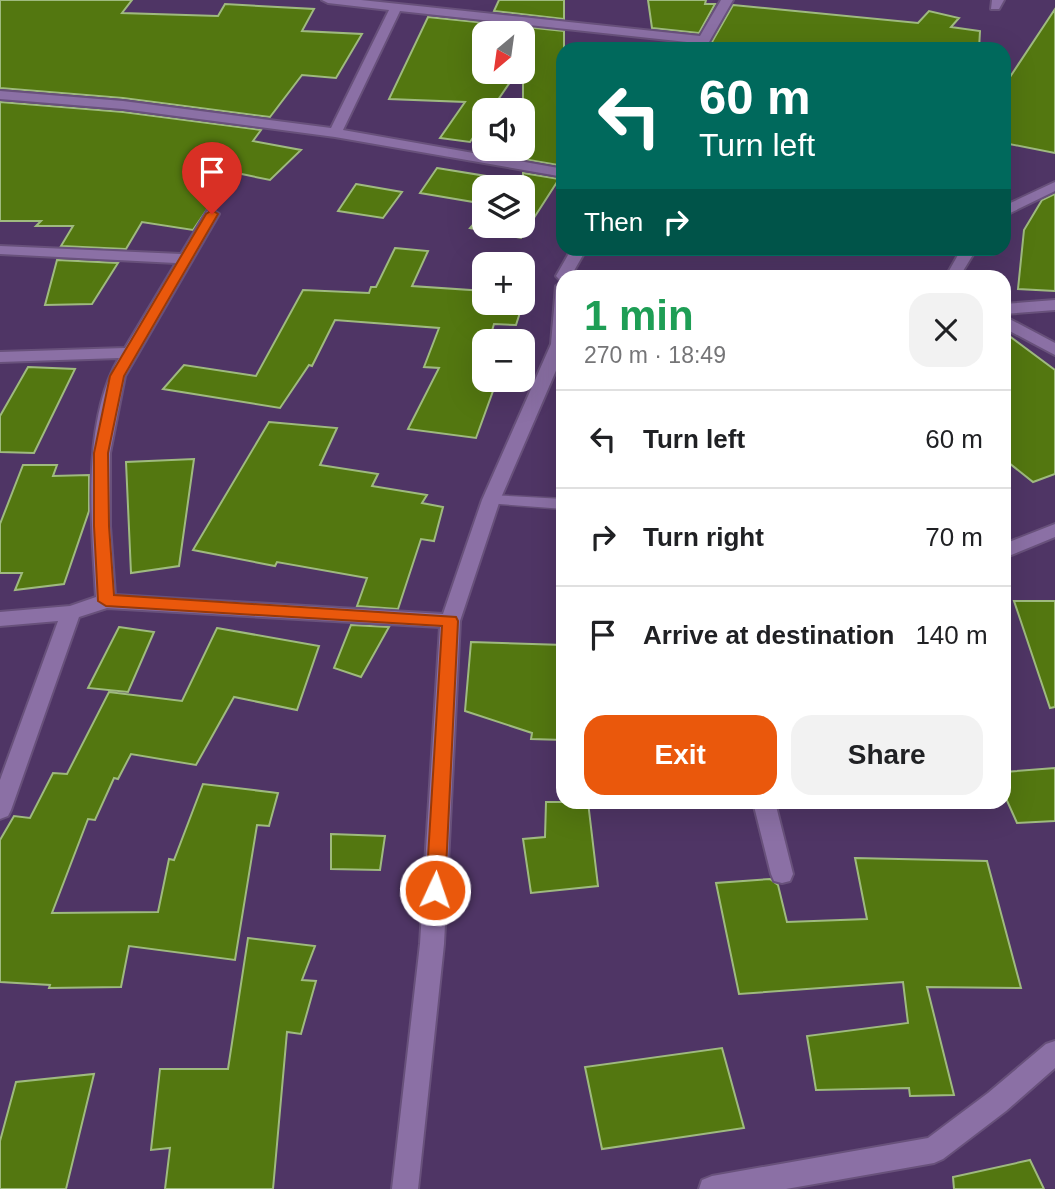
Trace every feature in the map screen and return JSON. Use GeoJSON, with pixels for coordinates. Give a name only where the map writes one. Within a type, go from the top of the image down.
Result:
{"type":"FeatureCollection","features":[{"type":"Feature","properties":{"kind":"street"},"geometry":{"type":"LineString","coordinates":[[328,0],[396,6],[678,42]]}},
{"type":"Feature","properties":{"kind":"street"},"geometry":{"type":"LineString","coordinates":[[703,42],[727,0]]}},
{"type":"Feature","properties":{"kind":"street"},"geometry":{"type":"LineString","coordinates":[[335,133],[396,6]]}},
{"type":"Feature","properties":{"kind":"street"},"geometry":{"type":"LineString","coordinates":[[0,95],[123,105],[335,133],[556,172]]}},
{"type":"Feature","properties":{"kind":"street"},"geometry":{"type":"LineString","coordinates":[[1011,208],[1055,186]]}},
{"type":"Feature","properties":{"kind":"street"},"geometry":{"type":"LineString","coordinates":[[106,601],[101,526],[101,453],[117,376],[212,214]]}},
{"type":"Feature","properties":{"kind":"street"},"geometry":{"type":"LineString","coordinates":[[0,250],[188,259]]}},
{"type":"Feature","properties":{"kind":"street"},"geometry":{"type":"LineString","coordinates":[[1011,308],[1055,305]]}},
{"type":"Feature","properties":{"kind":"street"},"geometry":{"type":"LineString","coordinates":[[1011,325],[1055,350]]}},
{"type":"Feature","properties":{"kind":"street"},"geometry":{"type":"LineString","coordinates":[[0,357],[131,354]]}},
{"type":"Feature","properties":{"kind":"street"},"geometry":{"type":"LineString","coordinates":[[405,1189],[432,944],[450,621],[492,500],[556,355]]}},
{"type":"Feature","properties":{"kind":"street"},"geometry":{"type":"LineString","coordinates":[[1011,549],[1055,530]]}},
{"type":"Feature","properties":{"kind":"street"},"geometry":{"type":"LineString","coordinates":[[0,619],[71,613],[106,601],[450,621]]}},
{"type":"Feature","properties":{"kind":"street"},"geometry":{"type":"LineString","coordinates":[[0,810],[71,613]]}},
{"type":"Feature","properties":{"kind":"street"},"geometry":{"type":"LineString","coordinates":[[766,809],[782,874]]}},
{"type":"Feature","properties":{"kind":"street"},"geometry":{"type":"LineString","coordinates":[[712,1189],[934,1150],[997,1102],[1055,1052]]}},
{"type":"Feature","properties":{"kind":"lane"},"geometry":{"type":"LineString","coordinates":[[492,500],[556,503]]}},
{"type":"Feature","properties":{"kind":"building"},"geometry":{"type":"Polygon","coordinates":[[[0,0],[132,0],[122,13],[218,16],[225,4],[314,9],[302,31],[362,34],[336,78],[302,75],[270,117],[123,98],[0,88],[0,0]]]}},
{"type":"Feature","properties":{"kind":"building"},"geometry":{"type":"Polygon","coordinates":[[[499,0],[564,0],[564,19],[494,11],[499,0]]]}},
{"type":"Feature","properties":{"kind":"building"},"geometry":{"type":"Polygon","coordinates":[[[648,0],[706,0],[705,4],[715,4],[699,33],[652,28],[648,0]]]}},
{"type":"Feature","properties":{"kind":"building"},"geometry":{"type":"Polygon","coordinates":[[[733,5],[918,23],[929,11],[959,18],[951,27],[980,31],[979,42],[712,42],[733,5]]]}},
{"type":"Feature","properties":{"kind":"building"},"geometry":{"type":"Polygon","coordinates":[[[1055,9],[1055,153],[1011,144],[1011,75],[1055,9]]]}},
{"type":"Feature","properties":{"kind":"building"},"geometry":{"type":"Polygon","coordinates":[[[428,17],[472,22],[472,84],[509,84],[499,98],[472,98],[470,142],[440,138],[465,102],[389,99],[428,17]]]}},
{"type":"Feature","properties":{"kind":"building"},"geometry":{"type":"Polygon","coordinates":[[[536,28],[564,31],[564,42],[556,42],[556,165],[535,161],[535,98],[523,98],[523,84],[536,84],[536,28]]]}},
{"type":"Feature","properties":{"kind":"building"},"geometry":{"type":"Polygon","coordinates":[[[0,102],[123,112],[261,130],[253,141],[301,150],[270,180],[227,171],[193,230],[142,222],[126,249],[61,246],[73,226],[36,226],[41,221],[0,221],[0,102]]]}},
{"type":"Feature","properties":{"kind":"building"},"geometry":{"type":"Polygon","coordinates":[[[437,168],[480,175],[472,175],[472,202],[420,193],[437,168]]]}},
{"type":"Feature","properties":{"kind":"building"},"geometry":{"type":"Polygon","coordinates":[[[535,175],[556,178],[556,184],[535,216],[535,175]]]}},
{"type":"Feature","properties":{"kind":"building"},"geometry":{"type":"Polygon","coordinates":[[[356,184],[402,192],[383,218],[338,211],[356,184]]]}},
{"type":"Feature","properties":{"kind":"building"},"geometry":{"type":"Polygon","coordinates":[[[1055,194],[1055,291],[1018,289],[1024,230],[1042,200],[1055,194]]]}},
{"type":"Feature","properties":{"kind":"building"},"geometry":{"type":"Polygon","coordinates":[[[395,248],[428,251],[412,286],[472,290],[472,315],[519,315],[516,325],[494,324],[493,329],[472,329],[472,392],[493,392],[476,438],[408,429],[439,368],[424,367],[439,328],[335,320],[312,366],[309,365],[280,408],[163,389],[184,365],[256,376],[303,290],[369,293],[371,287],[376,287],[395,248]]]}},
{"type":"Feature","properties":{"kind":"building"},"geometry":{"type":"Polygon","coordinates":[[[57,260],[118,263],[92,304],[45,305],[57,260]]]}},
{"type":"Feature","properties":{"kind":"building"},"geometry":{"type":"Polygon","coordinates":[[[1011,337],[1055,370],[1055,474],[1033,482],[1011,465],[1011,337]]]}},
{"type":"Feature","properties":{"kind":"building"},"geometry":{"type":"Polygon","coordinates":[[[28,367],[75,369],[34,453],[0,452],[0,416],[28,367]]]}},
{"type":"Feature","properties":{"kind":"building"},"geometry":{"type":"Polygon","coordinates":[[[269,422],[337,428],[320,465],[378,474],[372,486],[427,495],[422,503],[443,507],[434,541],[421,539],[398,609],[357,606],[367,578],[277,562],[275,566],[193,550],[269,422]]]}},
{"type":"Feature","properties":{"kind":"building"},"geometry":{"type":"Polygon","coordinates":[[[194,459],[179,566],[131,573],[126,462],[194,459]]]}},
{"type":"Feature","properties":{"kind":"building"},"geometry":{"type":"Polygon","coordinates":[[[23,465],[57,465],[53,476],[89,475],[89,511],[64,584],[15,590],[22,573],[0,573],[0,524],[23,465]]]}},
{"type":"Feature","properties":{"kind":"building"},"geometry":{"type":"Polygon","coordinates":[[[1014,601],[1055,601],[1055,707],[1050,708],[1014,601]]]}},
{"type":"Feature","properties":{"kind":"building"},"geometry":{"type":"Polygon","coordinates":[[[351,625],[389,627],[361,677],[334,668],[351,625]]]}},
{"type":"Feature","properties":{"kind":"building"},"geometry":{"type":"Polygon","coordinates":[[[119,627],[154,632],[128,692],[88,688],[119,627]]]}},
{"type":"Feature","properties":{"kind":"building"},"geometry":{"type":"Polygon","coordinates":[[[217,628],[319,646],[297,710],[234,697],[196,765],[131,754],[118,779],[114,778],[95,820],[88,819],[52,913],[158,912],[169,859],[174,860],[203,784],[278,793],[269,826],[257,825],[235,960],[129,946],[121,987],[49,988],[50,985],[0,982],[0,840],[14,816],[30,818],[53,773],[67,774],[109,692],[182,701],[217,628]]]}},
{"type":"Feature","properties":{"kind":"building"},"geometry":{"type":"Polygon","coordinates":[[[471,642],[556,645],[556,740],[531,739],[532,733],[465,711],[471,642]]]}},
{"type":"Feature","properties":{"kind":"building"},"geometry":{"type":"Polygon","coordinates":[[[1055,768],[1055,821],[1017,823],[1011,809],[1011,771],[1055,768]]]}},
{"type":"Feature","properties":{"kind":"building"},"geometry":{"type":"Polygon","coordinates":[[[546,802],[556,802],[556,809],[589,809],[598,886],[531,893],[523,839],[545,837],[546,802]]]}},
{"type":"Feature","properties":{"kind":"building"},"geometry":{"type":"Polygon","coordinates":[[[331,834],[385,836],[380,870],[331,869],[331,834]]]}},
{"type":"Feature","properties":{"kind":"building"},"geometry":{"type":"Polygon","coordinates":[[[855,858],[987,861],[1021,988],[927,987],[954,1095],[910,1096],[909,1088],[816,1090],[807,1036],[908,1023],[903,982],[739,994],[716,883],[770,879],[778,885],[787,922],[867,919],[855,858]]]}},
{"type":"Feature","properties":{"kind":"building"},"geometry":{"type":"Polygon","coordinates":[[[248,938],[315,946],[302,980],[316,981],[301,1034],[287,1032],[273,1189],[165,1189],[170,1148],[151,1150],[160,1069],[228,1069],[248,938]]]}},
{"type":"Feature","properties":{"kind":"building"},"geometry":{"type":"Polygon","coordinates":[[[722,1048],[744,1128],[602,1149],[585,1067],[722,1048]]]}},
{"type":"Feature","properties":{"kind":"building"},"geometry":{"type":"Polygon","coordinates":[[[94,1074],[66,1189],[0,1189],[0,1141],[16,1082],[94,1074]]]}},
{"type":"Feature","properties":{"kind":"building"},"geometry":{"type":"Polygon","coordinates":[[[1030,1160],[1044,1189],[954,1189],[953,1177],[1030,1160]]]}},
{"type":"Feature","properties":{"kind":"route"},"geometry":{"type":"LineString","coordinates":[[212,214],[117,376],[101,453],[101,526],[106,601],[450,621],[435,890]]}}]}
